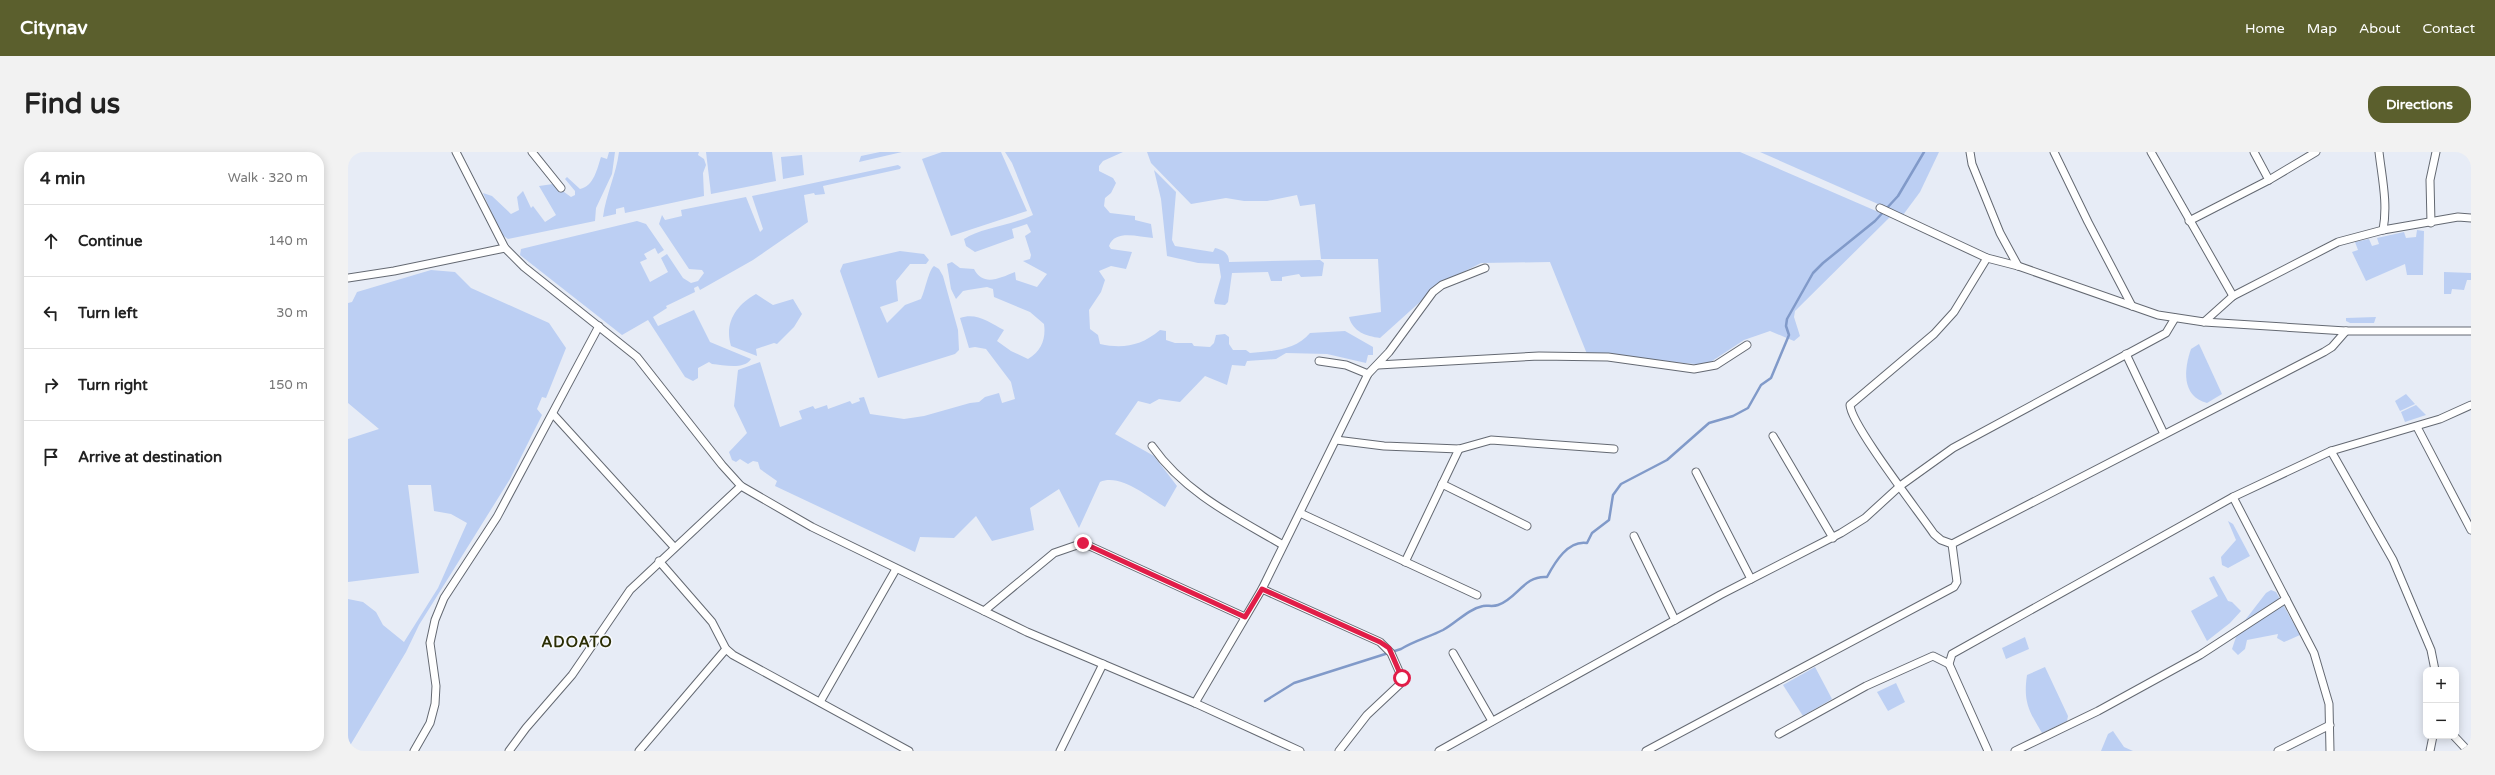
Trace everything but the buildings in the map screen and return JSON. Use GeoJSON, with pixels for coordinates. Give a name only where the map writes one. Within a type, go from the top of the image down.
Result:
{"type":"FeatureCollection","features":[{"type":"Feature","properties":{"kind":"street"},"geometry":{"type":"LineString","coordinates":[[456,152],[504,248],[524,267],[637,357],[722,465],[741,486],[812,526],[896,569],[984,611],[1195,703],[1300,751]]}},
{"type":"Feature","properties":{"kind":"street"},"geometry":{"type":"LineString","coordinates":[[532,152],[561,188]]}},
{"type":"Feature","properties":{"kind":"street"},"geometry":{"type":"LineString","coordinates":[[1970,152],[1972,164],[2000,233],[2018,266]]}},
{"type":"Feature","properties":{"kind":"street"},"geometry":{"type":"LineString","coordinates":[[2054,152],[2088,222],[2132,306]]}},
{"type":"Feature","properties":{"kind":"street"},"geometry":{"type":"LineString","coordinates":[[2151,152],[2233,296]]}},
{"type":"Feature","properties":{"kind":"street"},"geometry":{"type":"LineString","coordinates":[[2254,152],[2269,180]]}},
{"type":"Feature","properties":{"kind":"street"},"geometry":{"type":"LineString","coordinates":[[2189,221],[2269,180],[2316,152]]}},
{"type":"Feature","properties":{"kind":"street"},"geometry":{"type":"LineString","coordinates":[[2379,152],[2386,216],[2383,230]]}},
{"type":"Feature","properties":{"kind":"street"},"geometry":{"type":"LineString","coordinates":[[2431,223],[2430,180],[2436,152]]}},
{"type":"Feature","properties":{"kind":"street"},"geometry":{"type":"LineString","coordinates":[[1880,208],[1987,258],[2018,266],[2132,306],[2175,318],[2204,322],[2346,331],[2471,331]]}},
{"type":"Feature","properties":{"kind":"street"},"geometry":{"type":"LineString","coordinates":[[2204,322],[2233,296],[2338,242],[2383,230],[2431,223],[2458,217],[2471,218]]}},
{"type":"Feature","properties":{"kind":"street"},"geometry":{"type":"LineString","coordinates":[[348,278],[394,271],[504,248]]}},
{"type":"Feature","properties":{"kind":"street"},"geometry":{"type":"LineString","coordinates":[[1987,258],[1958,307],[1934,334],[1850,404],[1850,410],[1865,437],[1934,534],[1941,540],[1952,544],[2332,347],[2346,331]]}},
{"type":"Feature","properties":{"kind":"street"},"geometry":{"type":"LineString","coordinates":[[1195,703],[1262,589],[1368,374],[1378,365],[1433,292],[1442,285],[1485,268]]}},
{"type":"Feature","properties":{"kind":"street"},"geometry":{"type":"LineString","coordinates":[[1439,751],[1675,620],[1751,579],[1833,538],[1865,518],[1900,486],[1953,448],[2166,333],[2175,318]]}},
{"type":"Feature","properties":{"kind":"street"},"geometry":{"type":"LineString","coordinates":[[414,751],[430,723],[435,704],[436,686],[430,643],[435,620],[444,598],[497,517],[599,326]]}},
{"type":"Feature","properties":{"kind":"street"},"geometry":{"type":"LineString","coordinates":[[1378,365],[1562,356],[1608,357],[1694,369],[1716,365],[1746,345]]}},
{"type":"Feature","properties":{"kind":"street"},"geometry":{"type":"LineString","coordinates":[[2126,354],[2164,434]]}},
{"type":"Feature","properties":{"kind":"street"},"geometry":{"type":"LineString","coordinates":[[1319,361],[1346,365],[1368,374]]}},
{"type":"Feature","properties":{"kind":"street"},"geometry":{"type":"LineString","coordinates":[[1949,664],[1952,654],[2233,497],[2331,450],[2417,427],[2440,419],[2471,405]]}},
{"type":"Feature","properties":{"kind":"street"},"geometry":{"type":"LineString","coordinates":[[553,414],[674,547]]}},
{"type":"Feature","properties":{"kind":"street"},"geometry":{"type":"LineString","coordinates":[[2417,427],[2471,530]]}},
{"type":"Feature","properties":{"kind":"street"},"geometry":{"type":"LineString","coordinates":[[1773,436],[1833,538]]}},
{"type":"Feature","properties":{"kind":"street"},"geometry":{"type":"LineString","coordinates":[[1336,440],[1384,446],[1459,449],[1491,440],[1614,449]]}},
{"type":"Feature","properties":{"kind":"street"},"geometry":{"type":"LineString","coordinates":[[1152,446],[1174,474],[1201,497],[1283,545]]}},
{"type":"Feature","properties":{"kind":"street"},"geometry":{"type":"LineString","coordinates":[[1405,562],[1459,449]]}},
{"type":"Feature","properties":{"kind":"street"},"geometry":{"type":"LineString","coordinates":[[2331,450],[2393,560],[2431,650],[2434,667]]}},
{"type":"Feature","properties":{"kind":"street"},"geometry":{"type":"LineString","coordinates":[[1696,472],[1751,579]]}},
{"type":"Feature","properties":{"kind":"street"},"geometry":{"type":"LineString","coordinates":[[1442,484],[1528,526]]}},
{"type":"Feature","properties":{"kind":"street"},"geometry":{"type":"LineString","coordinates":[[509,751],[572,675],[621,600],[659,560],[741,486]]}},
{"type":"Feature","properties":{"kind":"street"},"geometry":{"type":"LineString","coordinates":[[2233,497],[2314,653],[2329,704],[2330,751]]}},
{"type":"Feature","properties":{"kind":"street"},"geometry":{"type":"LineString","coordinates":[[1300,513],[1477,594]]}},
{"type":"Feature","properties":{"kind":"street"},"geometry":{"type":"LineString","coordinates":[[1634,536],[1675,620]]}},
{"type":"Feature","properties":{"kind":"street"},"geometry":{"type":"LineString","coordinates":[[984,611],[1054,553],[1066,547],[1083,543],[1245,617]]}},
{"type":"Feature","properties":{"kind":"street"},"geometry":{"type":"LineString","coordinates":[[1646,751],[1954,587],[1957,582],[1952,544]]}},
{"type":"Feature","properties":{"kind":"street"},"geometry":{"type":"LineString","coordinates":[[659,560],[712,622],[726,649],[741,660],[909,751]]}},
{"type":"Feature","properties":{"kind":"street"},"geometry":{"type":"LineString","coordinates":[[820,702],[896,569]]}},
{"type":"Feature","properties":{"kind":"street"},"geometry":{"type":"LineString","coordinates":[[1262,589],[1355,630],[1390,651],[1402,678],[1400,684],[1367,715],[1339,751]]}},
{"type":"Feature","properties":{"kind":"street"},"geometry":{"type":"LineString","coordinates":[[2015,751],[2098,711],[2200,655],[2286,599]]}},
{"type":"Feature","properties":{"kind":"street"},"geometry":{"type":"LineString","coordinates":[[639,751],[726,649]]}},
{"type":"Feature","properties":{"kind":"street"},"geometry":{"type":"LineString","coordinates":[[1453,653],[1492,721]]}},
{"type":"Feature","properties":{"kind":"street"},"geometry":{"type":"LineString","coordinates":[[1779,734],[1866,686],[1933,656],[1949,664],[1988,751]]}},
{"type":"Feature","properties":{"kind":"street"},"geometry":{"type":"LineString","coordinates":[[1060,751],[1103,664]]}},
{"type":"Feature","properties":{"kind":"street"},"geometry":{"type":"LineString","coordinates":[[2278,751],[2330,725]]}},
{"type":"Feature","properties":{"kind":"street"},"geometry":{"type":"LineString","coordinates":[[2430,751],[2432,739]]}},
{"type":"Feature","properties":{"kind":"street"},"geometry":{"type":"LineString","coordinates":[[2457,739],[2468,751]]}},
{"type":"Feature","properties":{"kind":"shaded area"},"geometry":{"type":"Polygon","coordinates":[[[609,152],[615,152],[612,174],[596,208],[595,221],[508,239],[501,234],[483,193],[492,196],[511,214],[519,210],[517,197],[523,191],[531,208],[533,206],[545,222],[556,215],[539,186],[553,184],[571,197],[575,195],[575,191],[565,179],[567,177],[580,189],[585,187],[592,181],[601,157],[607,159],[609,152]]]}},
{"type":"Feature","properties":{"kind":"shaded area"},"geometry":{"type":"Polygon","coordinates":[[[619,152],[699,152],[698,155],[704,159],[706,165],[703,173],[704,196],[625,213],[624,207],[616,209],[616,214],[603,217],[619,152]]]}},
{"type":"Feature","properties":{"kind":"shaded area"},"geometry":{"type":"Polygon","coordinates":[[[706,152],[772,152],[776,181],[711,194],[706,152]]]}},
{"type":"Feature","properties":{"kind":"shaded area"},"geometry":{"type":"Polygon","coordinates":[[[880,152],[902,152],[859,162],[861,156],[880,152]]]}},
{"type":"Feature","properties":{"kind":"shaded area"},"geometry":{"type":"Polygon","coordinates":[[[942,152],[1001,152],[1027,211],[951,236],[922,159],[942,152]]]}},
{"type":"Feature","properties":{"kind":"shaded area"},"geometry":{"type":"Polygon","coordinates":[[[1005,152],[1123,152],[1103,161],[1099,166],[1099,171],[1113,178],[1116,183],[1111,193],[1105,198],[1104,206],[1110,213],[1135,216],[1135,220],[1151,224],[1153,238],[1128,235],[1116,237],[1109,246],[1111,249],[1132,252],[1126,269],[1111,266],[1099,271],[1105,280],[1101,292],[1089,310],[1090,329],[1098,335],[1100,344],[1116,346],[1132,345],[1146,340],[1160,330],[1166,331],[1166,340],[1175,343],[1192,343],[1194,346],[1210,347],[1214,343],[1216,335],[1225,334],[1229,337],[1229,344],[1233,350],[1246,350],[1250,353],[1274,351],[1290,347],[1304,339],[1310,333],[1345,331],[1373,347],[1373,355],[1368,355],[1366,363],[1327,354],[1286,353],[1276,359],[1247,361],[1245,366],[1232,365],[1227,385],[1205,376],[1180,402],[1159,399],[1150,404],[1138,401],[1115,434],[1154,456],[1177,486],[1165,507],[1134,487],[1125,483],[1108,480],[1100,482],[1079,528],[1059,489],[1030,508],[1034,530],[992,541],[976,516],[954,538],[920,537],[915,552],[775,486],[777,481],[760,469],[758,462],[753,461],[748,464],[740,459],[736,462],[732,460],[729,452],[747,433],[734,406],[738,370],[760,362],[780,427],[802,419],[799,411],[813,406],[815,409],[827,405],[828,409],[850,401],[852,404],[860,401],[859,398],[864,397],[870,414],[904,419],[924,416],[970,403],[979,402],[985,397],[999,393],[1002,403],[1015,399],[1011,382],[986,349],[975,347],[969,348],[960,318],[966,316],[977,317],[1004,330],[997,341],[1011,351],[1028,359],[1037,352],[1042,344],[1044,339],[1044,324],[1030,312],[994,297],[993,289],[987,287],[963,291],[956,299],[951,289],[947,264],[952,262],[960,268],[974,269],[982,278],[992,280],[1015,272],[1016,280],[1037,287],[1047,274],[1023,261],[1030,259],[1031,255],[1025,236],[1031,232],[1027,224],[1012,229],[1014,238],[975,252],[966,246],[964,239],[971,235],[1033,215],[1012,163],[1005,152]]]}},
{"type":"Feature","properties":{"kind":"shaded area"},"geometry":{"type":"Polygon","coordinates":[[[1147,152],[1740,152],[1890,217],[1795,311],[1794,317],[1800,336],[1794,341],[1770,331],[1744,340],[1706,365],[1587,354],[1550,262],[1481,263],[1434,287],[1420,302],[1380,338],[1370,336],[1357,330],[1349,317],[1381,312],[1378,259],[1321,259],[1315,204],[1300,206],[1297,195],[1267,201],[1244,201],[1226,198],[1191,204],[1151,163],[1147,152]]]}},
{"type":"Feature","properties":{"kind":"shaded area"},"geometry":{"type":"Polygon","coordinates":[[[1760,152],[1939,152],[1920,192],[1903,215],[1760,152]]]}},
{"type":"Feature","properties":{"kind":"shaded area"},"geometry":{"type":"Polygon","coordinates":[[[802,155],[804,175],[783,179],[781,157],[802,155]]]}},
{"type":"Feature","properties":{"kind":"shaded area"},"geometry":{"type":"Polygon","coordinates":[[[898,165],[901,167],[900,169],[823,186],[825,194],[815,195],[814,193],[804,195],[808,222],[753,260],[700,290],[698,286],[694,288],[695,292],[666,306],[667,308],[653,317],[658,326],[694,310],[710,342],[751,359],[744,365],[739,366],[712,364],[709,362],[698,368],[698,378],[693,381],[685,377],[648,320],[622,335],[520,255],[521,249],[637,221],[646,224],[664,250],[658,254],[655,248],[644,254],[647,259],[640,262],[650,282],[668,272],[661,258],[667,254],[683,278],[691,283],[698,281],[704,273],[702,270],[689,269],[659,224],[662,215],[665,220],[682,216],[681,210],[746,197],[760,232],[763,229],[752,196],[898,165]]]}},
{"type":"Feature","properties":{"kind":"shaded area"},"geometry":{"type":"Polygon","coordinates":[[[1154,170],[1176,192],[1172,240],[1175,246],[1213,252],[1215,248],[1227,254],[1229,262],[1320,260],[1324,263],[1322,276],[1301,277],[1299,274],[1282,277],[1282,281],[1271,281],[1268,272],[1232,273],[1228,302],[1225,305],[1215,304],[1214,301],[1221,277],[1219,264],[1198,263],[1167,256],[1161,199],[1154,170]]]}},
{"type":"Feature","properties":{"kind":"shaded area"},"geometry":{"type":"Polygon","coordinates":[[[2417,230],[2424,231],[2423,275],[2407,275],[2405,264],[2366,281],[2352,252],[2358,250],[2355,242],[2369,239],[2372,246],[2379,244],[2377,238],[2404,232],[2406,238],[2416,237],[2417,230]]]}},
{"type":"Feature","properties":{"kind":"shaded area"},"geometry":{"type":"Polygon","coordinates":[[[900,251],[924,254],[929,260],[926,264],[910,264],[896,281],[898,301],[880,307],[887,323],[905,305],[921,299],[930,271],[934,266],[939,269],[943,276],[958,330],[959,350],[955,354],[878,378],[840,271],[843,264],[900,251]]]}},
{"type":"Feature","properties":{"kind":"shaded area"},"geometry":{"type":"Polygon","coordinates":[[[431,270],[455,272],[471,288],[549,323],[566,348],[546,398],[542,397],[537,409],[542,415],[510,479],[419,625],[406,652],[348,749],[348,599],[363,602],[376,612],[383,625],[404,642],[438,588],[467,523],[451,514],[434,511],[431,485],[408,485],[419,573],[348,582],[348,439],[379,429],[348,403],[348,303],[352,302],[357,292],[431,270]]]}},
{"type":"Feature","properties":{"kind":"shaded area"},"geometry":{"type":"Polygon","coordinates":[[[2444,272],[2471,273],[2471,280],[2467,280],[2464,290],[2452,289],[2451,294],[2444,294],[2444,272]]]}},
{"type":"Feature","properties":{"kind":"shaded area"},"geometry":{"type":"Polygon","coordinates":[[[756,294],[773,305],[793,299],[802,314],[794,327],[777,344],[774,343],[756,349],[757,356],[731,346],[729,338],[731,322],[737,309],[756,294]]]}},
{"type":"Feature","properties":{"kind":"shaded area"},"geometry":{"type":"Polygon","coordinates":[[[2376,317],[2374,323],[2350,323],[2346,321],[2346,318],[2376,317]]]}},
{"type":"Feature","properties":{"kind":"shaded area"},"geometry":{"type":"Polygon","coordinates":[[[2199,344],[2222,394],[2207,403],[2193,394],[2187,381],[2187,365],[2191,349],[2199,344]]]}},
{"type":"Feature","properties":{"kind":"shaded area"},"geometry":{"type":"Polygon","coordinates":[[[2406,394],[2415,404],[2400,411],[2395,401],[2406,394]]]}},
{"type":"Feature","properties":{"kind":"shaded area"},"geometry":{"type":"Polygon","coordinates":[[[2416,405],[2426,415],[2405,422],[2401,412],[2416,405]]]}},
{"type":"Feature","properties":{"kind":"shaded area"},"geometry":{"type":"Polygon","coordinates":[[[2228,521],[2233,524],[2250,556],[2228,568],[2222,565],[2221,557],[2236,540],[2228,521]]]}},
{"type":"Feature","properties":{"kind":"shaded area"},"geometry":{"type":"Polygon","coordinates":[[[2214,576],[2228,601],[2232,602],[2241,611],[2230,623],[2207,641],[2191,611],[2218,596],[2209,578],[2214,576]]]}},
{"type":"Feature","properties":{"kind":"shaded area"},"geometry":{"type":"Polygon","coordinates":[[[2271,590],[2276,592],[2300,635],[2284,642],[2277,638],[2278,634],[2247,640],[2245,649],[2238,655],[2232,649],[2239,628],[2266,593],[2271,590]]]}},
{"type":"Feature","properties":{"kind":"shaded area"},"geometry":{"type":"Polygon","coordinates":[[[2025,637],[2029,649],[2006,659],[2002,648],[2025,637]]]}},
{"type":"Feature","properties":{"kind":"shaded area"},"geometry":{"type":"Polygon","coordinates":[[[1815,667],[1832,699],[1803,716],[1783,685],[1815,667]]]}},
{"type":"Feature","properties":{"kind":"shaded area"},"geometry":{"type":"Polygon","coordinates":[[[2045,667],[2068,716],[2067,721],[2042,733],[2028,706],[2026,684],[2027,675],[2045,667]]]}},
{"type":"Feature","properties":{"kind":"shaded area"},"geometry":{"type":"Polygon","coordinates":[[[1896,683],[1905,702],[1888,711],[1877,692],[1896,683]]]}},
{"type":"Feature","properties":{"kind":"shaded area"},"geometry":{"type":"Polygon","coordinates":[[[2113,731],[2124,747],[2133,751],[2101,751],[2108,734],[2113,731]]]}},
{"type":"Feature","properties":{"kind":"waterway"},"geometry":{"type":"LineString","coordinates":[[1265,701],[1294,683],[1401,649],[1443,630],[1472,610],[1485,606],[1496,606],[1505,602],[1526,583],[1532,580],[1539,577],[1547,577],[1558,559],[1568,548],[1580,543],[1587,543],[1592,533],[1609,520],[1613,495],[1621,484],[1667,460],[1709,423],[1733,416],[1748,408],[1761,385],[1771,378],[1789,335],[1786,326],[1787,319],[1813,273],[1823,263],[1875,221],[1898,196],[1924,152]]}},
{"type":"Feature","properties":{"kind":"district","name":"ADOATO"},"geometry":{"type":"Point","coordinates":[577,642]}},
{"type":"Feature","properties":{"kind":"route"},"geometry":{"type":"LineString","coordinates":[[1083,543],[1245,617],[1262,589],[1380,642],[1389,648],[1402,678]]}}]}
